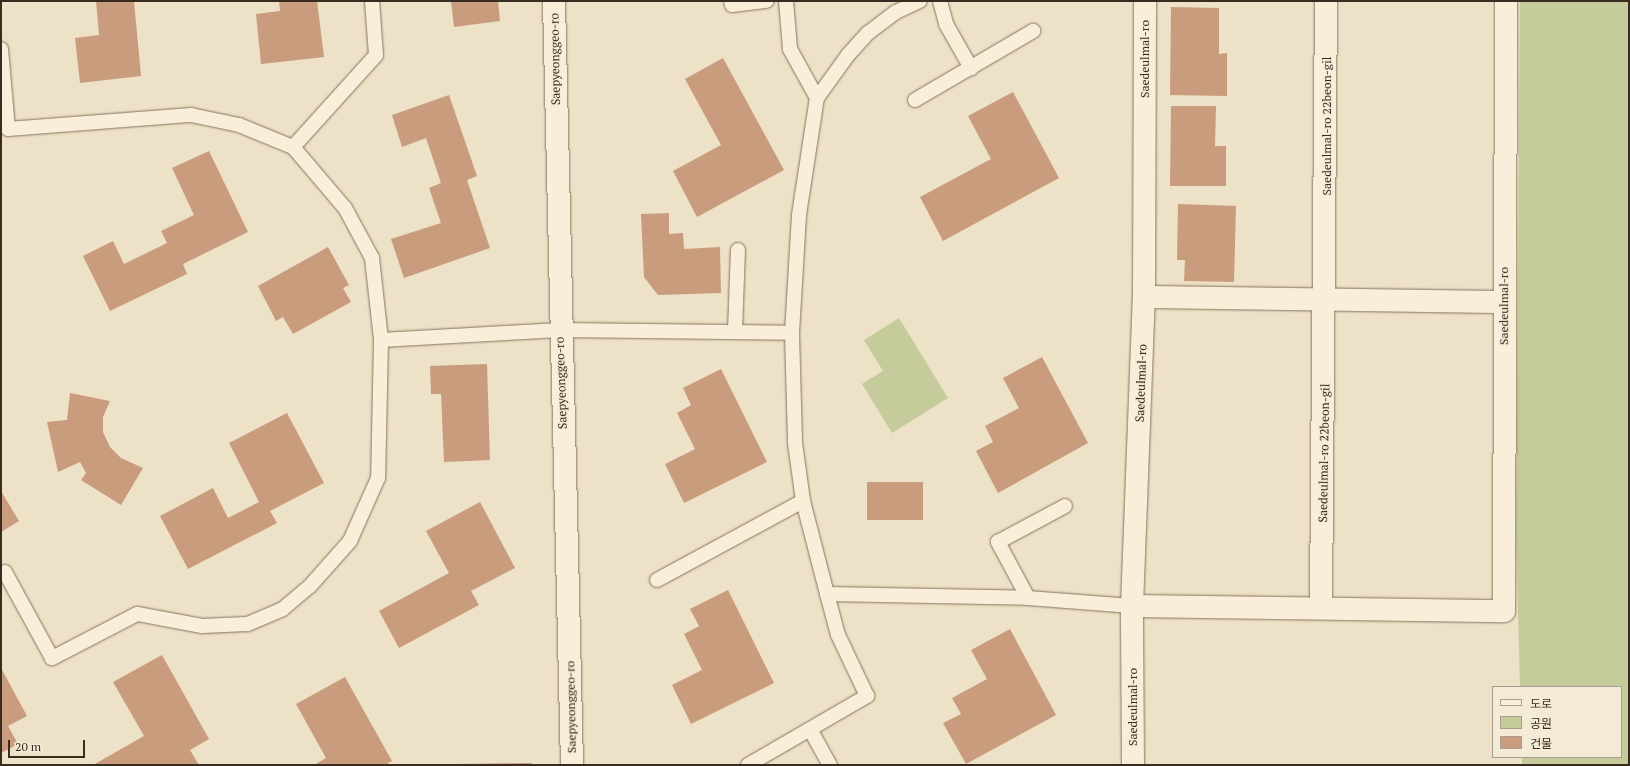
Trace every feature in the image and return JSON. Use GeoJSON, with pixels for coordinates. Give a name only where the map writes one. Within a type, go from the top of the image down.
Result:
{"type":"FeatureCollection","features":[{"type":"Feature","properties":{"kind":"street","name":"Saepyeonggeo-ro"},"geometry":{"type":"LineString","coordinates":[[554,1],[560,330],[572,765]]}},
{"type":"Feature","properties":{"kind":"street","name":"Saedeulmal-ro"},"geometry":{"type":"LineString","coordinates":[[1133,765],[1132,606],[1144,297],[1145,1]]}},
{"type":"Feature","properties":{"kind":"street","name":"Saedeulmal-ro 22beon-gil"},"geometry":{"type":"LineString","coordinates":[[1322,606],[1326,299],[1326,1]]}},
{"type":"Feature","properties":{"kind":"street","name":"Saedeulmal-ro"},"geometry":{"type":"LineString","coordinates":[[1322,606],[1504,611],[1506,1]]}},
{"type":"Feature","properties":{"kind":"street"},"geometry":{"type":"LineString","coordinates":[[1144,297],[1504,302]]}},
{"type":"Feature","properties":{"kind":"street"},"geometry":{"type":"LineString","coordinates":[[1132,606],[1322,606]]}},
{"type":"Feature","properties":{"kind":"lane"},"geometry":{"type":"LineString","coordinates":[[293,147],[376,55],[372,1]]}},
{"type":"Feature","properties":{"kind":"lane"},"geometry":{"type":"LineString","coordinates":[[731,1],[732,5],[767,1]]}},
{"type":"Feature","properties":{"kind":"lane"},"geometry":{"type":"LineString","coordinates":[[786,1],[790,49],[817,98]]}},
{"type":"Feature","properties":{"kind":"lane"},"geometry":{"type":"LineString","coordinates":[[748,765],[811,731],[867,696],[838,635],[803,501],[795,443],[792,333],[799,215],[817,98],[848,55],[868,33],[896,12],[920,1]]}},
{"type":"Feature","properties":{"kind":"lane"},"geometry":{"type":"LineString","coordinates":[[940,1],[946,24],[971,68]]}},
{"type":"Feature","properties":{"kind":"lane"},"geometry":{"type":"LineString","coordinates":[[915,100],[1033,31]]}},
{"type":"Feature","properties":{"kind":"lane"},"geometry":{"type":"LineString","coordinates":[[1,49],[8,129],[191,115],[239,125],[293,147],[345,208],[372,258],[382,340],[378,478],[350,541],[310,586],[283,609],[246,624],[202,626],[137,614],[52,658],[6,572]]}},
{"type":"Feature","properties":{"kind":"lane"},"geometry":{"type":"LineString","coordinates":[[735,331],[738,250]]}},
{"type":"Feature","properties":{"kind":"lane"},"geometry":{"type":"LineString","coordinates":[[382,340],[560,330],[735,331],[792,333]]}},
{"type":"Feature","properties":{"kind":"lane"},"geometry":{"type":"LineString","coordinates":[[657,580],[803,501]]}},
{"type":"Feature","properties":{"kind":"lane"},"geometry":{"type":"LineString","coordinates":[[1028,598],[998,542],[1066,506]]}},
{"type":"Feature","properties":{"kind":"lane"},"geometry":{"type":"LineString","coordinates":[[827,594],[1028,598],[1132,606]]}},
{"type":"Feature","properties":{"kind":"lane"},"geometry":{"type":"LineString","coordinates":[[811,731],[830,765]]}},
{"type":"Feature","properties":{"kind":"green space"},"geometry":{"type":"Polygon","coordinates":[[[1520,1],[1629,1],[1629,765],[1522,765],[1522,758],[1622,758],[1622,686],[1520,686],[1516,536],[1520,1]]]}},
{"type":"Feature","properties":{"kind":"green space"},"geometry":{"type":"Polygon","coordinates":[[[899,318],[948,398],[892,433],[862,384],[883,371],[864,340],[899,318]]]}},
{"type":"Feature","properties":{"kind":"building"},"geometry":{"type":"Polygon","coordinates":[[[96,1],[134,1],[141,76],[80,83],[75,38],[99,35],[96,1]]]}},
{"type":"Feature","properties":{"kind":"building"},"geometry":{"type":"Polygon","coordinates":[[[279,1],[317,1],[324,57],[261,64],[256,14],[280,11],[279,1]]]}},
{"type":"Feature","properties":{"kind":"building"},"geometry":{"type":"Polygon","coordinates":[[[451,1],[498,1],[500,21],[454,27],[451,1]]]}},
{"type":"Feature","properties":{"kind":"building"},"geometry":{"type":"Polygon","coordinates":[[[1171,7],[1219,8],[1219,54],[1227,53],[1227,96],[1170,95],[1171,7]]]}},
{"type":"Feature","properties":{"kind":"building"},"geometry":{"type":"Polygon","coordinates":[[[723,58],[784,170],[697,217],[673,171],[721,145],[685,79],[723,58]]]}},
{"type":"Feature","properties":{"kind":"building"},"geometry":{"type":"Polygon","coordinates":[[[1013,92],[1059,178],[943,241],[920,197],[991,159],[968,116],[1013,92]]]}},
{"type":"Feature","properties":{"kind":"building"},"geometry":{"type":"Polygon","coordinates":[[[449,95],[477,176],[467,180],[490,248],[404,278],[391,239],[441,223],[429,188],[441,183],[426,138],[402,147],[392,115],[449,95]]]}},
{"type":"Feature","properties":{"kind":"building"},"geometry":{"type":"Polygon","coordinates":[[[1171,106],[1216,106],[1215,146],[1226,146],[1226,186],[1170,186],[1171,106]]]}},
{"type":"Feature","properties":{"kind":"building"},"geometry":{"type":"Polygon","coordinates":[[[209,151],[248,232],[183,264],[187,274],[110,311],[83,256],[113,241],[124,264],[167,243],[161,231],[194,215],[172,168],[209,151]]]}},
{"type":"Feature","properties":{"kind":"building"},"geometry":{"type":"Polygon","coordinates":[[[1178,204],[1236,206],[1234,282],[1184,281],[1185,260],[1177,260],[1178,204]]]}},
{"type":"Feature","properties":{"kind":"building"},"geometry":{"type":"Polygon","coordinates":[[[669,213],[669,234],[683,233],[684,249],[720,247],[721,293],[658,295],[644,277],[641,214],[669,213]]]}},
{"type":"Feature","properties":{"kind":"building"},"geometry":{"type":"Polygon","coordinates":[[[328,247],[349,285],[343,288],[351,302],[293,334],[283,317],[276,321],[258,286],[328,247]]]}},
{"type":"Feature","properties":{"kind":"building"},"geometry":{"type":"Polygon","coordinates":[[[1042,357],[1088,443],[998,493],[976,451],[993,442],[985,426],[1019,408],[1003,378],[1042,357]]]}},
{"type":"Feature","properties":{"kind":"building"},"geometry":{"type":"Polygon","coordinates":[[[487,364],[490,460],[444,462],[441,394],[431,394],[430,366],[487,364]]]}},
{"type":"Feature","properties":{"kind":"building"},"geometry":{"type":"Polygon","coordinates":[[[721,369],[767,462],[684,503],[665,464],[695,449],[677,413],[691,405],[683,388],[721,369]]]}},
{"type":"Feature","properties":{"kind":"building"},"geometry":{"type":"Polygon","coordinates":[[[70,393],[110,401],[103,417],[103,432],[110,447],[121,458],[143,468],[121,505],[81,480],[86,473],[80,462],[58,472],[47,422],[67,420],[70,393]]]}},
{"type":"Feature","properties":{"kind":"building"},"geometry":{"type":"Polygon","coordinates":[[[287,413],[324,483],[270,511],[277,523],[188,569],[160,516],[213,488],[228,518],[259,502],[229,443],[287,413]]]}},
{"type":"Feature","properties":{"kind":"building"},"geometry":{"type":"Polygon","coordinates":[[[867,482],[923,482],[923,520],[867,520],[867,482]]]}},
{"type":"Feature","properties":{"kind":"building"},"geometry":{"type":"Polygon","coordinates":[[[1,491],[19,521],[1,532],[1,491]]]}},
{"type":"Feature","properties":{"kind":"building"},"geometry":{"type":"Polygon","coordinates":[[[480,502],[515,568],[471,591],[479,605],[399,648],[379,611],[449,573],[426,531],[480,502]]]}},
{"type":"Feature","properties":{"kind":"building"},"geometry":{"type":"Polygon","coordinates":[[[728,590],[774,683],[691,724],[672,685],[702,670],[684,634],[699,626],[690,609],[728,590]]]}},
{"type":"Feature","properties":{"kind":"building"},"geometry":{"type":"Polygon","coordinates":[[[1010,629],[1056,715],[966,764],[943,723],[961,714],[952,698],[987,679],[971,650],[1010,629]]]}},
{"type":"Feature","properties":{"kind":"building"},"geometry":{"type":"Polygon","coordinates":[[[162,655],[209,739],[190,750],[199,765],[93,765],[144,736],[113,682],[162,655]]]}},
{"type":"Feature","properties":{"kind":"building"},"geometry":{"type":"Polygon","coordinates":[[[1,668],[27,716],[8,726],[18,744],[1,753],[1,668]]]}},
{"type":"Feature","properties":{"kind":"building"},"geometry":{"type":"Polygon","coordinates":[[[345,677],[392,761],[385,765],[314,765],[326,758],[296,704],[345,677]]]}},
{"type":"Feature","properties":{"kind":"building"},"geometry":{"type":"Polygon","coordinates":[[[532,763],[532,765],[455,765],[455,764],[532,763]]]}}]}
